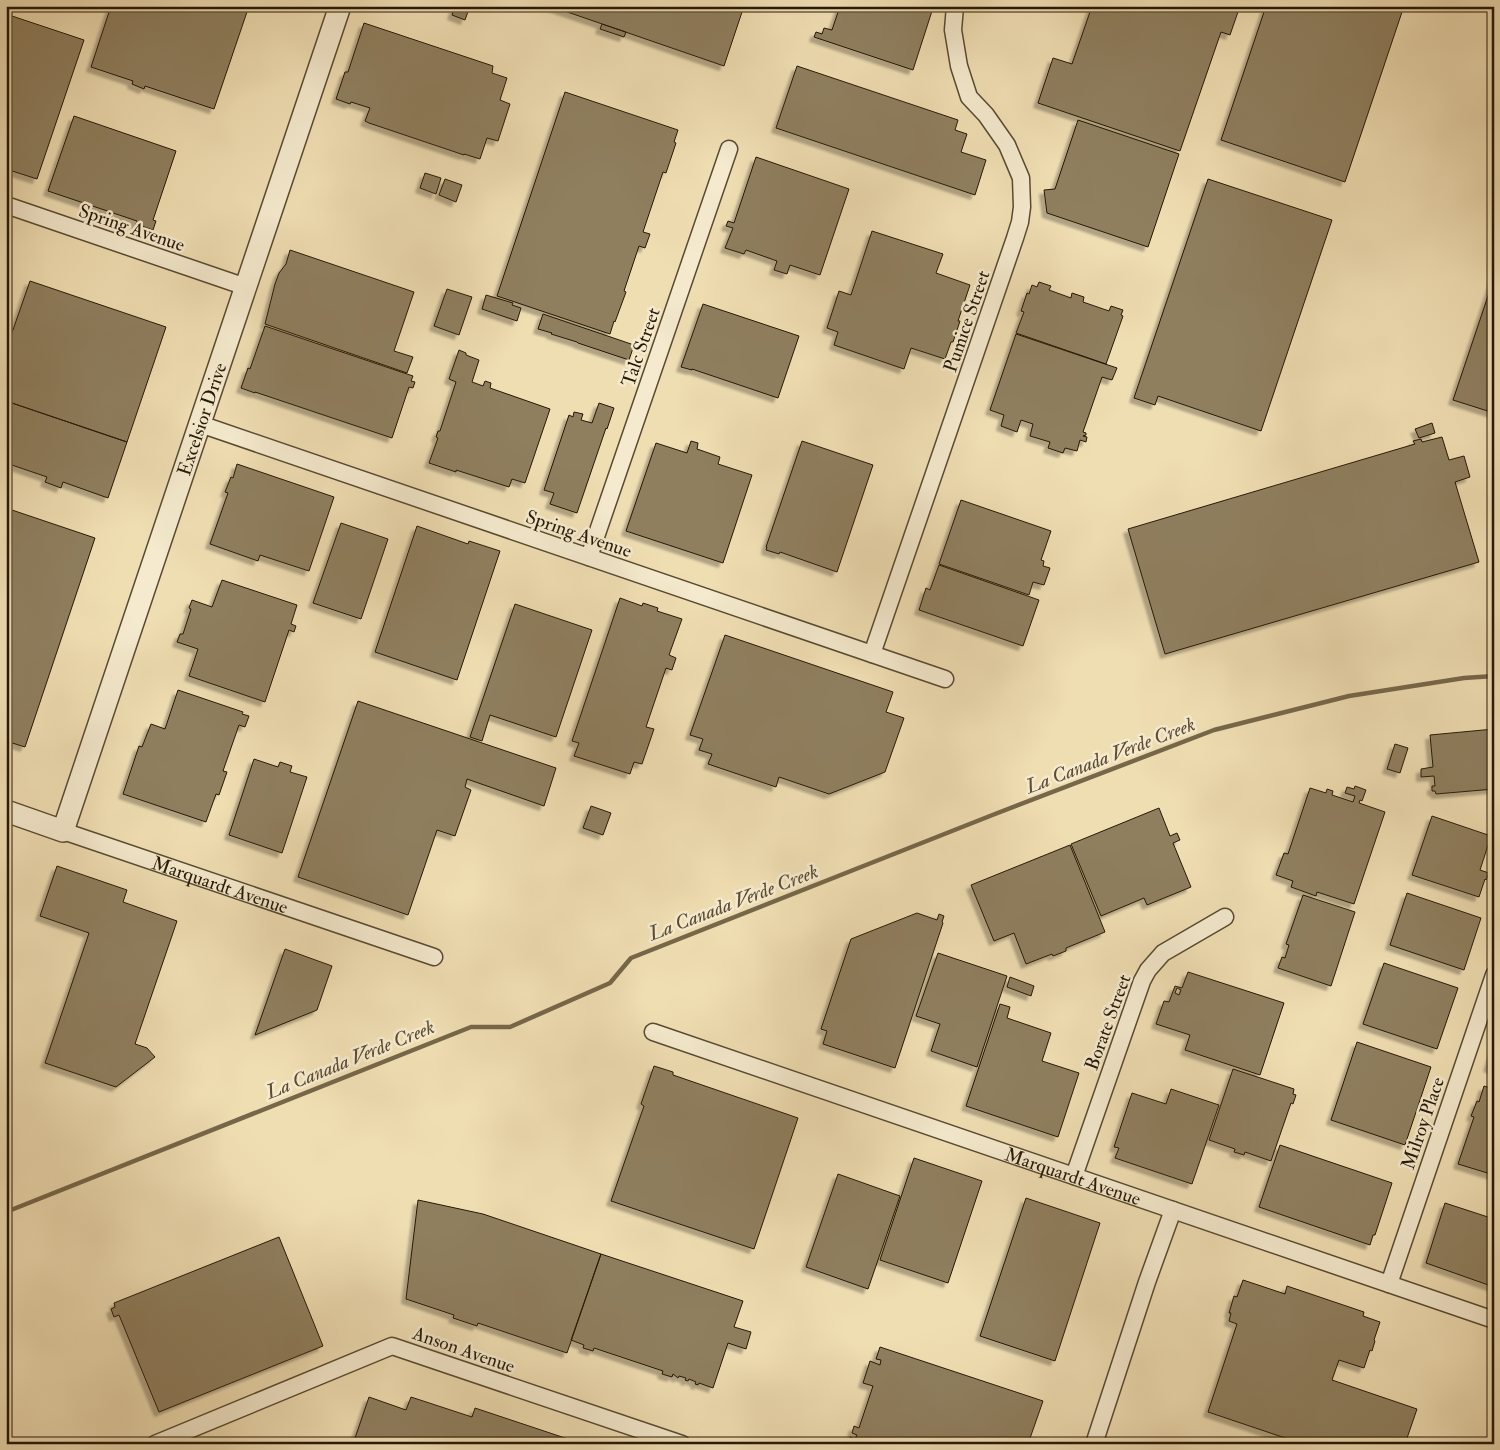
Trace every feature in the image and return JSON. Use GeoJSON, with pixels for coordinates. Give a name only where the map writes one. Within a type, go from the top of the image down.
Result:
{"type":"FeatureCollection","features":[{"type":"Feature","properties":{"kind":"street","name":"Excelsior Drive"},"geometry":{"type":"LineString","coordinates":[[63,830],[340,6]]}},
{"type":"Feature","properties":{"kind":"street","name":"Pumice Street"},"geometry":{"type":"LineString","coordinates":[[872,654],[1012,246],[1020,222],[1022,207],[1021,178],[1007,145],[986,115],[970,97],[959,66],[953,30],[955,6]]}},
{"type":"Feature","properties":{"kind":"street","name":"Talc Street"},"geometry":{"type":"LineString","coordinates":[[589,557],[729,149]]}},
{"type":"Feature","properties":{"kind":"street","name":"Spring Avenue"},"geometry":{"type":"LineString","coordinates":[[6,205],[246,287]]}},
{"type":"Feature","properties":{"kind":"street","name":"Spring Avenue"},"geometry":{"type":"LineString","coordinates":[[200,424],[945,679]]}},
{"type":"Feature","properties":{"kind":"street","name":"Marquardt Avenue"},"geometry":{"type":"LineString","coordinates":[[6,811],[434,957]]}},
{"type":"Feature","properties":{"kind":"street","name":"Borate Street"},"geometry":{"type":"LineString","coordinates":[[1074,1176],[1142,981],[1148,970],[1163,953],[1225,917]]}},
{"type":"Feature","properties":{"kind":"street","name":"Milroy Place"},"geometry":{"type":"LineString","coordinates":[[1389,1284],[1494,975]]}},
{"type":"Feature","properties":{"kind":"street","name":"Marquardt Avenue"},"geometry":{"type":"LineString","coordinates":[[652,1032],[1494,1320]]}},
{"type":"Feature","properties":{"kind":"street"},"geometry":{"type":"LineString","coordinates":[[1094,1444],[1147,1282],[1173,1210]]}},
{"type":"Feature","properties":{"kind":"street","name":"Anson Avenue"},"geometry":{"type":"LineString","coordinates":[[154,1444],[392,1346],[682,1444]]}},
{"type":"Feature","properties":{"kind":"building"},"geometry":{"type":"Polygon","coordinates":[[[111,6],[249,6],[214,109],[145,86],[144,89],[132,84],[133,81],[91,67],[111,6]]]}},
{"type":"Feature","properties":{"kind":"building"},"geometry":{"type":"Polygon","coordinates":[[[455,6],[470,6],[465,20],[452,15],[455,6]]]}},
{"type":"Feature","properties":{"kind":"building"},"geometry":{"type":"Polygon","coordinates":[[[550,6],[744,6],[724,66],[550,6]]]}},
{"type":"Feature","properties":{"kind":"building"},"geometry":{"type":"Polygon","coordinates":[[[840,6],[921,6],[932,11],[913,70],[814,37],[816,32],[822,34],[824,28],[832,30],[840,6]]]}},
{"type":"Feature","properties":{"kind":"building"},"geometry":{"type":"Polygon","coordinates":[[[1092,6],[1240,6],[1230,35],[1221,32],[1180,151],[1038,103],[1053,58],[1072,64],[1092,6]]]}},
{"type":"Feature","properties":{"kind":"building"},"geometry":{"type":"Polygon","coordinates":[[[1266,6],[1404,6],[1345,182],[1221,140],[1266,6]]]}},
{"type":"Feature","properties":{"kind":"building"},"geometry":{"type":"Polygon","coordinates":[[[6,14],[84,40],[37,179],[6,169],[6,14]]]}},
{"type":"Feature","properties":{"kind":"building"},"geometry":{"type":"Polygon","coordinates":[[[364,23],[493,66],[492,73],[507,78],[500,100],[510,104],[498,141],[487,138],[480,159],[369,123],[365,121],[370,108],[336,99],[345,72],[348,72],[364,23]]]}},
{"type":"Feature","properties":{"kind":"building"},"geometry":{"type":"Polygon","coordinates":[[[602,24],[626,32],[624,37],[600,29],[602,24]]]}},
{"type":"Feature","properties":{"kind":"building"},"geometry":{"type":"Polygon","coordinates":[[[797,66],[958,120],[955,130],[967,134],[961,152],[986,160],[975,195],[776,128],[797,66]]]}},
{"type":"Feature","properties":{"kind":"building"},"geometry":{"type":"Polygon","coordinates":[[[565,92],[678,130],[674,142],[676,143],[666,173],[663,172],[643,232],[650,234],[645,248],[639,246],[624,291],[626,292],[610,334],[497,296],[565,92]]]}},
{"type":"Feature","properties":{"kind":"building"},"geometry":{"type":"Polygon","coordinates":[[[74,116],[176,151],[153,220],[156,221],[153,230],[136,224],[137,221],[48,191],[74,116]]]}},
{"type":"Feature","properties":{"kind":"building"},"geometry":{"type":"Polygon","coordinates":[[[1078,120],[1179,154],[1148,247],[1047,213],[1044,190],[1055,189],[1078,120]]]}},
{"type":"Feature","properties":{"kind":"building"},"geometry":{"type":"Polygon","coordinates":[[[756,157],[849,189],[820,275],[790,265],[787,274],[774,270],[777,261],[746,250],[744,254],[725,248],[733,228],[726,226],[728,221],[734,223],[756,157]]]}},
{"type":"Feature","properties":{"kind":"building"},"geometry":{"type":"Polygon","coordinates":[[[425,173],[441,178],[436,194],[420,188],[425,173]]]}},
{"type":"Feature","properties":{"kind":"building"},"geometry":{"type":"Polygon","coordinates":[[[445,179],[462,185],[456,202],[439,195],[445,179]]]}},
{"type":"Feature","properties":{"kind":"building"},"geometry":{"type":"Polygon","coordinates":[[[1208,179],[1332,220],[1261,431],[1158,396],[1155,405],[1134,398],[1208,179]]]}},
{"type":"Feature","properties":{"kind":"building"},"geometry":{"type":"Polygon","coordinates":[[[872,231],[943,254],[936,273],[970,285],[953,342],[951,342],[945,359],[911,348],[904,369],[834,345],[838,332],[827,328],[839,291],[851,295],[872,231]]]}},
{"type":"Feature","properties":{"kind":"building"},"geometry":{"type":"Polygon","coordinates":[[[290,250],[414,292],[394,351],[413,357],[407,373],[265,324],[275,284],[279,273],[286,264],[290,250]]]}},
{"type":"Feature","properties":{"kind":"building"},"geometry":{"type":"Polygon","coordinates":[[[1494,278],[1494,413],[1453,400],[1494,278]]]}},
{"type":"Feature","properties":{"kind":"building"},"geometry":{"type":"Polygon","coordinates":[[[30,281],[166,327],[127,442],[6,401],[6,350],[30,281]]]}},
{"type":"Feature","properties":{"kind":"building"},"geometry":{"type":"Polygon","coordinates":[[[1039,282],[1051,286],[1049,290],[1071,298],[1072,293],[1084,297],[1083,302],[1109,311],[1111,306],[1123,310],[1121,315],[1123,316],[1106,364],[1016,333],[1024,312],[1021,311],[1027,293],[1029,294],[1032,285],[1037,287],[1039,282]]]}},
{"type":"Feature","properties":{"kind":"building"},"geometry":{"type":"Polygon","coordinates":[[[447,289],[472,297],[459,335],[434,326],[447,289]]]}},
{"type":"Feature","properties":{"kind":"building"},"geometry":{"type":"Polygon","coordinates":[[[486,295],[513,303],[512,305],[521,308],[517,321],[482,309],[486,295]]]}},
{"type":"Feature","properties":{"kind":"building"},"geometry":{"type":"Polygon","coordinates":[[[703,304],[799,336],[778,398],[681,367],[703,304]]]}},
{"type":"Feature","properties":{"kind":"building"},"geometry":{"type":"Polygon","coordinates":[[[543,314],[634,345],[629,360],[538,329],[543,314]]]}},
{"type":"Feature","properties":{"kind":"building"},"geometry":{"type":"Polygon","coordinates":[[[265,326],[413,376],[411,381],[415,382],[413,388],[409,387],[392,438],[241,388],[248,368],[250,369],[265,326]]]}},
{"type":"Feature","properties":{"kind":"building"},"geometry":{"type":"Polygon","coordinates":[[[1016,334],[1117,368],[1112,380],[1102,377],[1083,432],[1086,433],[1083,436],[1087,437],[1086,442],[1080,440],[1077,451],[1065,448],[1063,453],[1048,448],[1050,442],[1030,436],[1033,424],[1021,420],[1017,432],[1001,426],[1004,415],[990,410],[1016,334]]]}},
{"type":"Feature","properties":{"kind":"building"},"geometry":{"type":"Polygon","coordinates":[[[459,350],[479,360],[472,382],[483,386],[485,381],[491,383],[490,388],[550,409],[525,483],[512,479],[509,487],[429,463],[438,438],[436,437],[438,431],[440,431],[456,382],[449,379],[459,350]]]}},
{"type":"Feature","properties":{"kind":"building"},"geometry":{"type":"Polygon","coordinates":[[[6,401],[127,442],[108,498],[63,482],[61,488],[45,482],[47,477],[6,463],[6,401]]]}},
{"type":"Feature","properties":{"kind":"building"},"geometry":{"type":"Polygon","coordinates":[[[599,403],[614,408],[577,513],[550,504],[554,493],[544,490],[569,415],[573,417],[574,412],[583,414],[581,420],[592,423],[599,403]]]}},
{"type":"Feature","properties":{"kind":"building"},"geometry":{"type":"Polygon","coordinates":[[[1432,423],[1435,433],[1419,438],[1415,429],[1432,423]]]}},
{"type":"Feature","properties":{"kind":"building"},"geometry":{"type":"Polygon","coordinates":[[[1442,437],[1449,460],[1464,456],[1470,477],[1455,482],[1479,562],[1165,654],[1128,529],[1415,444],[1413,441],[1421,439],[1422,442],[1442,437]]]}},
{"type":"Feature","properties":{"kind":"building"},"geometry":{"type":"Polygon","coordinates":[[[691,441],[698,443],[697,449],[720,457],[718,464],[752,475],[723,563],[626,531],[656,443],[687,453],[691,441]]]}},
{"type":"Feature","properties":{"kind":"building"},"geometry":{"type":"Polygon","coordinates":[[[802,441],[873,465],[837,572],[780,552],[779,554],[766,550],[802,441]]]}},
{"type":"Feature","properties":{"kind":"building"},"geometry":{"type":"Polygon","coordinates":[[[237,464],[334,497],[309,571],[260,555],[258,561],[210,544],[228,493],[225,492],[231,477],[233,478],[237,464]]]}},
{"type":"Feature","properties":{"kind":"building"},"geometry":{"type":"Polygon","coordinates":[[[961,500],[1051,531],[1041,560],[1044,561],[1043,566],[1050,568],[1044,585],[1033,582],[1029,595],[939,564],[961,500]]]}},
{"type":"Feature","properties":{"kind":"building"},"geometry":{"type":"Polygon","coordinates":[[[6,508],[95,538],[25,747],[6,741],[6,508]]]}},
{"type":"Feature","properties":{"kind":"building"},"geometry":{"type":"Polygon","coordinates":[[[341,523],[388,539],[361,619],[313,603],[341,523]]]}},
{"type":"Feature","properties":{"kind":"building"},"geometry":{"type":"Polygon","coordinates":[[[417,526],[468,544],[469,541],[500,551],[457,680],[375,652],[417,526]]]}},
{"type":"Feature","properties":{"kind":"building"},"geometry":{"type":"Polygon","coordinates":[[[939,565],[1039,600],[1023,646],[919,610],[926,588],[930,590],[939,565]]]}},
{"type":"Feature","properties":{"kind":"building"},"geometry":{"type":"Polygon","coordinates":[[[222,580],[297,605],[291,624],[296,626],[294,632],[289,630],[265,702],[189,676],[198,649],[177,642],[180,634],[183,634],[192,600],[212,607],[222,580]]]}},
{"type":"Feature","properties":{"kind":"building"},"geometry":{"type":"Polygon","coordinates":[[[620,598],[642,606],[643,603],[658,608],[657,611],[682,619],[669,655],[676,658],[672,670],[666,668],[646,727],[654,729],[642,764],[634,762],[630,774],[574,756],[579,743],[572,741],[620,598]]]}},
{"type":"Feature","properties":{"kind":"building"},"geometry":{"type":"Polygon","coordinates":[[[515,604],[592,630],[556,737],[490,715],[482,741],[470,737],[515,604]]]}},
{"type":"Feature","properties":{"kind":"building"},"geometry":{"type":"Polygon","coordinates":[[[725,635],[893,692],[886,712],[904,718],[885,772],[829,794],[779,777],[776,787],[708,764],[712,754],[699,750],[703,739],[690,735],[725,635]]]}},
{"type":"Feature","properties":{"kind":"building"},"geometry":{"type":"Polygon","coordinates":[[[178,690],[243,712],[242,714],[249,716],[245,727],[239,725],[223,771],[227,772],[219,795],[216,794],[206,822],[123,794],[139,746],[142,747],[151,724],[165,729],[178,690]]]}},
{"type":"Feature","properties":{"kind":"building"},"geometry":{"type":"Polygon","coordinates":[[[358,701],[556,768],[544,806],[467,779],[465,787],[471,790],[455,836],[437,830],[408,915],[298,877],[358,701]]]}},
{"type":"Feature","properties":{"kind":"building"},"geometry":{"type":"Polygon","coordinates":[[[1494,729],[1494,789],[1436,794],[1435,791],[1432,791],[1432,786],[1435,786],[1434,776],[1421,777],[1421,769],[1433,767],[1430,735],[1494,729]]]}},
{"type":"Feature","properties":{"kind":"building"},"geometry":{"type":"Polygon","coordinates":[[[1395,744],[1408,748],[1400,773],[1387,769],[1395,744]]]}},
{"type":"Feature","properties":{"kind":"building"},"geometry":{"type":"Polygon","coordinates":[[[254,759],[278,767],[280,762],[292,766],[290,772],[307,777],[282,853],[229,835],[254,759]]]}},
{"type":"Feature","properties":{"kind":"building"},"geometry":{"type":"Polygon","coordinates":[[[1355,786],[1366,790],[1362,801],[1360,800],[1359,803],[1385,812],[1354,904],[1317,892],[1316,896],[1291,887],[1293,881],[1276,875],[1284,853],[1288,854],[1310,788],[1326,793],[1327,789],[1333,791],[1332,795],[1353,802],[1355,796],[1345,793],[1347,787],[1354,789],[1355,786]]]}},
{"type":"Feature","properties":{"kind":"building"},"geometry":{"type":"Polygon","coordinates":[[[591,806],[611,813],[603,835],[583,828],[591,806]]]}},
{"type":"Feature","properties":{"kind":"building"},"geometry":{"type":"Polygon","coordinates":[[[1159,808],[1170,836],[1177,833],[1180,840],[1173,843],[1191,887],[1147,905],[1144,898],[1101,916],[1071,844],[1159,808]]]}},
{"type":"Feature","properties":{"kind":"building"},"geometry":{"type":"Polygon","coordinates":[[[1432,816],[1491,836],[1480,870],[1489,873],[1479,897],[1412,875],[1432,816]]]}},
{"type":"Feature","properties":{"kind":"building"},"geometry":{"type":"Polygon","coordinates":[[[1070,845],[1105,932],[1066,948],[1066,951],[1026,964],[1014,933],[994,941],[971,885],[1070,845]]]}},
{"type":"Feature","properties":{"kind":"building"},"geometry":{"type":"Polygon","coordinates":[[[57,866],[127,890],[123,902],[177,921],[135,1044],[147,1048],[155,1057],[116,1087],[45,1063],[89,933],[40,916],[57,866]]]}},
{"type":"Feature","properties":{"kind":"building"},"geometry":{"type":"Polygon","coordinates":[[[1407,893],[1481,918],[1464,970],[1390,945],[1407,893]]]}},
{"type":"Feature","properties":{"kind":"building"},"geometry":{"type":"Polygon","coordinates":[[[1303,895],[1355,912],[1331,986],[1278,968],[1282,957],[1285,958],[1289,945],[1286,944],[1303,895]]]}},
{"type":"Feature","properties":{"kind":"building"},"geometry":{"type":"Polygon","coordinates":[[[917,913],[937,920],[939,914],[944,916],[895,1068],[823,1044],[827,1031],[821,1029],[851,939],[917,913]]]}},
{"type":"Feature","properties":{"kind":"building"},"geometry":{"type":"Polygon","coordinates":[[[285,949],[332,966],[317,1010],[255,1035],[285,949]]]}},
{"type":"Feature","properties":{"kind":"building"},"geometry":{"type":"Polygon","coordinates":[[[938,953],[1007,976],[977,1067],[931,1051],[940,1024],[916,1016],[938,953]]]}},
{"type":"Feature","properties":{"kind":"building"},"geometry":{"type":"Polygon","coordinates":[[[1384,963],[1458,988],[1437,1049],[1363,1024],[1384,963]]]}},
{"type":"Feature","properties":{"kind":"building"},"geometry":{"type":"Polygon","coordinates":[[[1188,972],[1284,1003],[1260,1075],[1185,1050],[1190,1035],[1156,1024],[1164,1001],[1169,1002],[1175,986],[1182,988],[1188,972]],[[1177,988],[1175,993],[1179,995],[1181,990],[1177,988]]]}},
{"type":"Feature","properties":{"kind":"building"},"geometry":{"type":"Polygon","coordinates":[[[1010,977],[1034,986],[1031,996],[1007,987],[1010,977]]]}},
{"type":"Feature","properties":{"kind":"building"},"geometry":{"type":"Polygon","coordinates":[[[1000,1004],[1010,1007],[1007,1018],[1051,1033],[1042,1061],[1079,1073],[1058,1137],[966,1106],[1000,1004]]]}},
{"type":"Feature","properties":{"kind":"building"},"geometry":{"type":"Polygon","coordinates":[[[1357,1042],[1431,1067],[1405,1145],[1331,1120],[1357,1042]]]}},
{"type":"Feature","properties":{"kind":"building"},"geometry":{"type":"Polygon","coordinates":[[[1494,1049],[1494,1069],[1488,1067],[1494,1049]]]}},
{"type":"Feature","properties":{"kind":"building"},"geometry":{"type":"Polygon","coordinates":[[[654,1066],[673,1072],[673,1075],[798,1118],[754,1249],[611,1201],[644,1106],[641,1104],[654,1066]]]}},
{"type":"Feature","properties":{"kind":"building"},"geometry":{"type":"Polygon","coordinates":[[[1233,1069],[1294,1089],[1293,1094],[1296,1095],[1293,1104],[1291,1103],[1271,1161],[1245,1152],[1244,1155],[1234,1152],[1235,1149],[1209,1140],[1233,1069]]]}},
{"type":"Feature","properties":{"kind":"building"},"geometry":{"type":"Polygon","coordinates":[[[1484,1086],[1494,1089],[1494,1175],[1458,1164],[1474,1117],[1471,1116],[1477,1101],[1479,1102],[1484,1086]]]}},
{"type":"Feature","properties":{"kind":"building"},"geometry":{"type":"Polygon","coordinates":[[[1171,1089],[1219,1105],[1192,1184],[1115,1158],[1119,1148],[1114,1147],[1132,1093],[1166,1104],[1171,1089]]]}},
{"type":"Feature","properties":{"kind":"building"},"geometry":{"type":"Polygon","coordinates":[[[1280,1145],[1392,1183],[1370,1245],[1259,1207],[1280,1145]]]}},
{"type":"Feature","properties":{"kind":"building"},"geometry":{"type":"Polygon","coordinates":[[[914,1158],[982,1181],[948,1283],[880,1260],[914,1158]]]}},
{"type":"Feature","properties":{"kind":"building"},"geometry":{"type":"Polygon","coordinates":[[[838,1174],[900,1196],[868,1289],[806,1267],[838,1174]]]}},
{"type":"Feature","properties":{"kind":"building"},"geometry":{"type":"Polygon","coordinates":[[[1026,1198],[1100,1223],[1055,1361],[980,1336],[1026,1198]]]}},
{"type":"Feature","properties":{"kind":"building"},"geometry":{"type":"Polygon","coordinates":[[[418,1200],[483,1214],[601,1254],[567,1353],[478,1323],[477,1326],[453,1318],[454,1315],[406,1299],[418,1200]]]}},
{"type":"Feature","properties":{"kind":"building"},"geometry":{"type":"Polygon","coordinates":[[[1445,1203],[1494,1219],[1494,1287],[1426,1263],[1445,1203]]]}},
{"type":"Feature","properties":{"kind":"building"},"geometry":{"type":"Polygon","coordinates":[[[279,1237],[323,1346],[159,1412],[119,1315],[114,1317],[111,1309],[115,1307],[114,1303],[279,1237]]]}},
{"type":"Feature","properties":{"kind":"building"},"geometry":{"type":"Polygon","coordinates":[[[601,1254],[743,1301],[734,1327],[751,1332],[746,1349],[728,1343],[713,1388],[699,1383],[698,1385],[695,1384],[696,1382],[689,1379],[688,1381],[685,1380],[686,1378],[679,1376],[678,1378],[673,1374],[672,1377],[662,1374],[663,1371],[594,1348],[593,1351],[583,1348],[584,1345],[571,1340],[601,1254]]]}},
{"type":"Feature","properties":{"kind":"building"},"geometry":{"type":"Polygon","coordinates":[[[1243,1280],[1285,1294],[1287,1286],[1364,1312],[1363,1316],[1380,1322],[1372,1351],[1370,1350],[1364,1368],[1339,1360],[1332,1380],[1417,1409],[1405,1444],[1303,1444],[1208,1412],[1237,1324],[1229,1321],[1231,1313],[1229,1313],[1234,1296],[1237,1297],[1243,1280]]]}},
{"type":"Feature","properties":{"kind":"building"},"geometry":{"type":"Polygon","coordinates":[[[880,1347],[1043,1401],[1028,1444],[848,1444],[850,1437],[855,1439],[857,1435],[852,1433],[854,1426],[859,1428],[873,1386],[863,1383],[870,1361],[880,1365],[881,1360],[876,1359],[880,1347]]]}},
{"type":"Feature","properties":{"kind":"building"},"geometry":{"type":"Polygon","coordinates":[[[369,1397],[406,1410],[411,1397],[472,1417],[475,1408],[583,1444],[353,1444],[369,1397]]]}},
{"type":"Feature","properties":{"kind":"waterway","name":"La Canada Verde Creek"},"geometry":{"type":"LineString","coordinates":[[6,1212],[471,1027],[510,1027],[610,983],[631,958],[995,814],[1214,730],[1349,696],[1464,678],[1494,676]]}}]}
